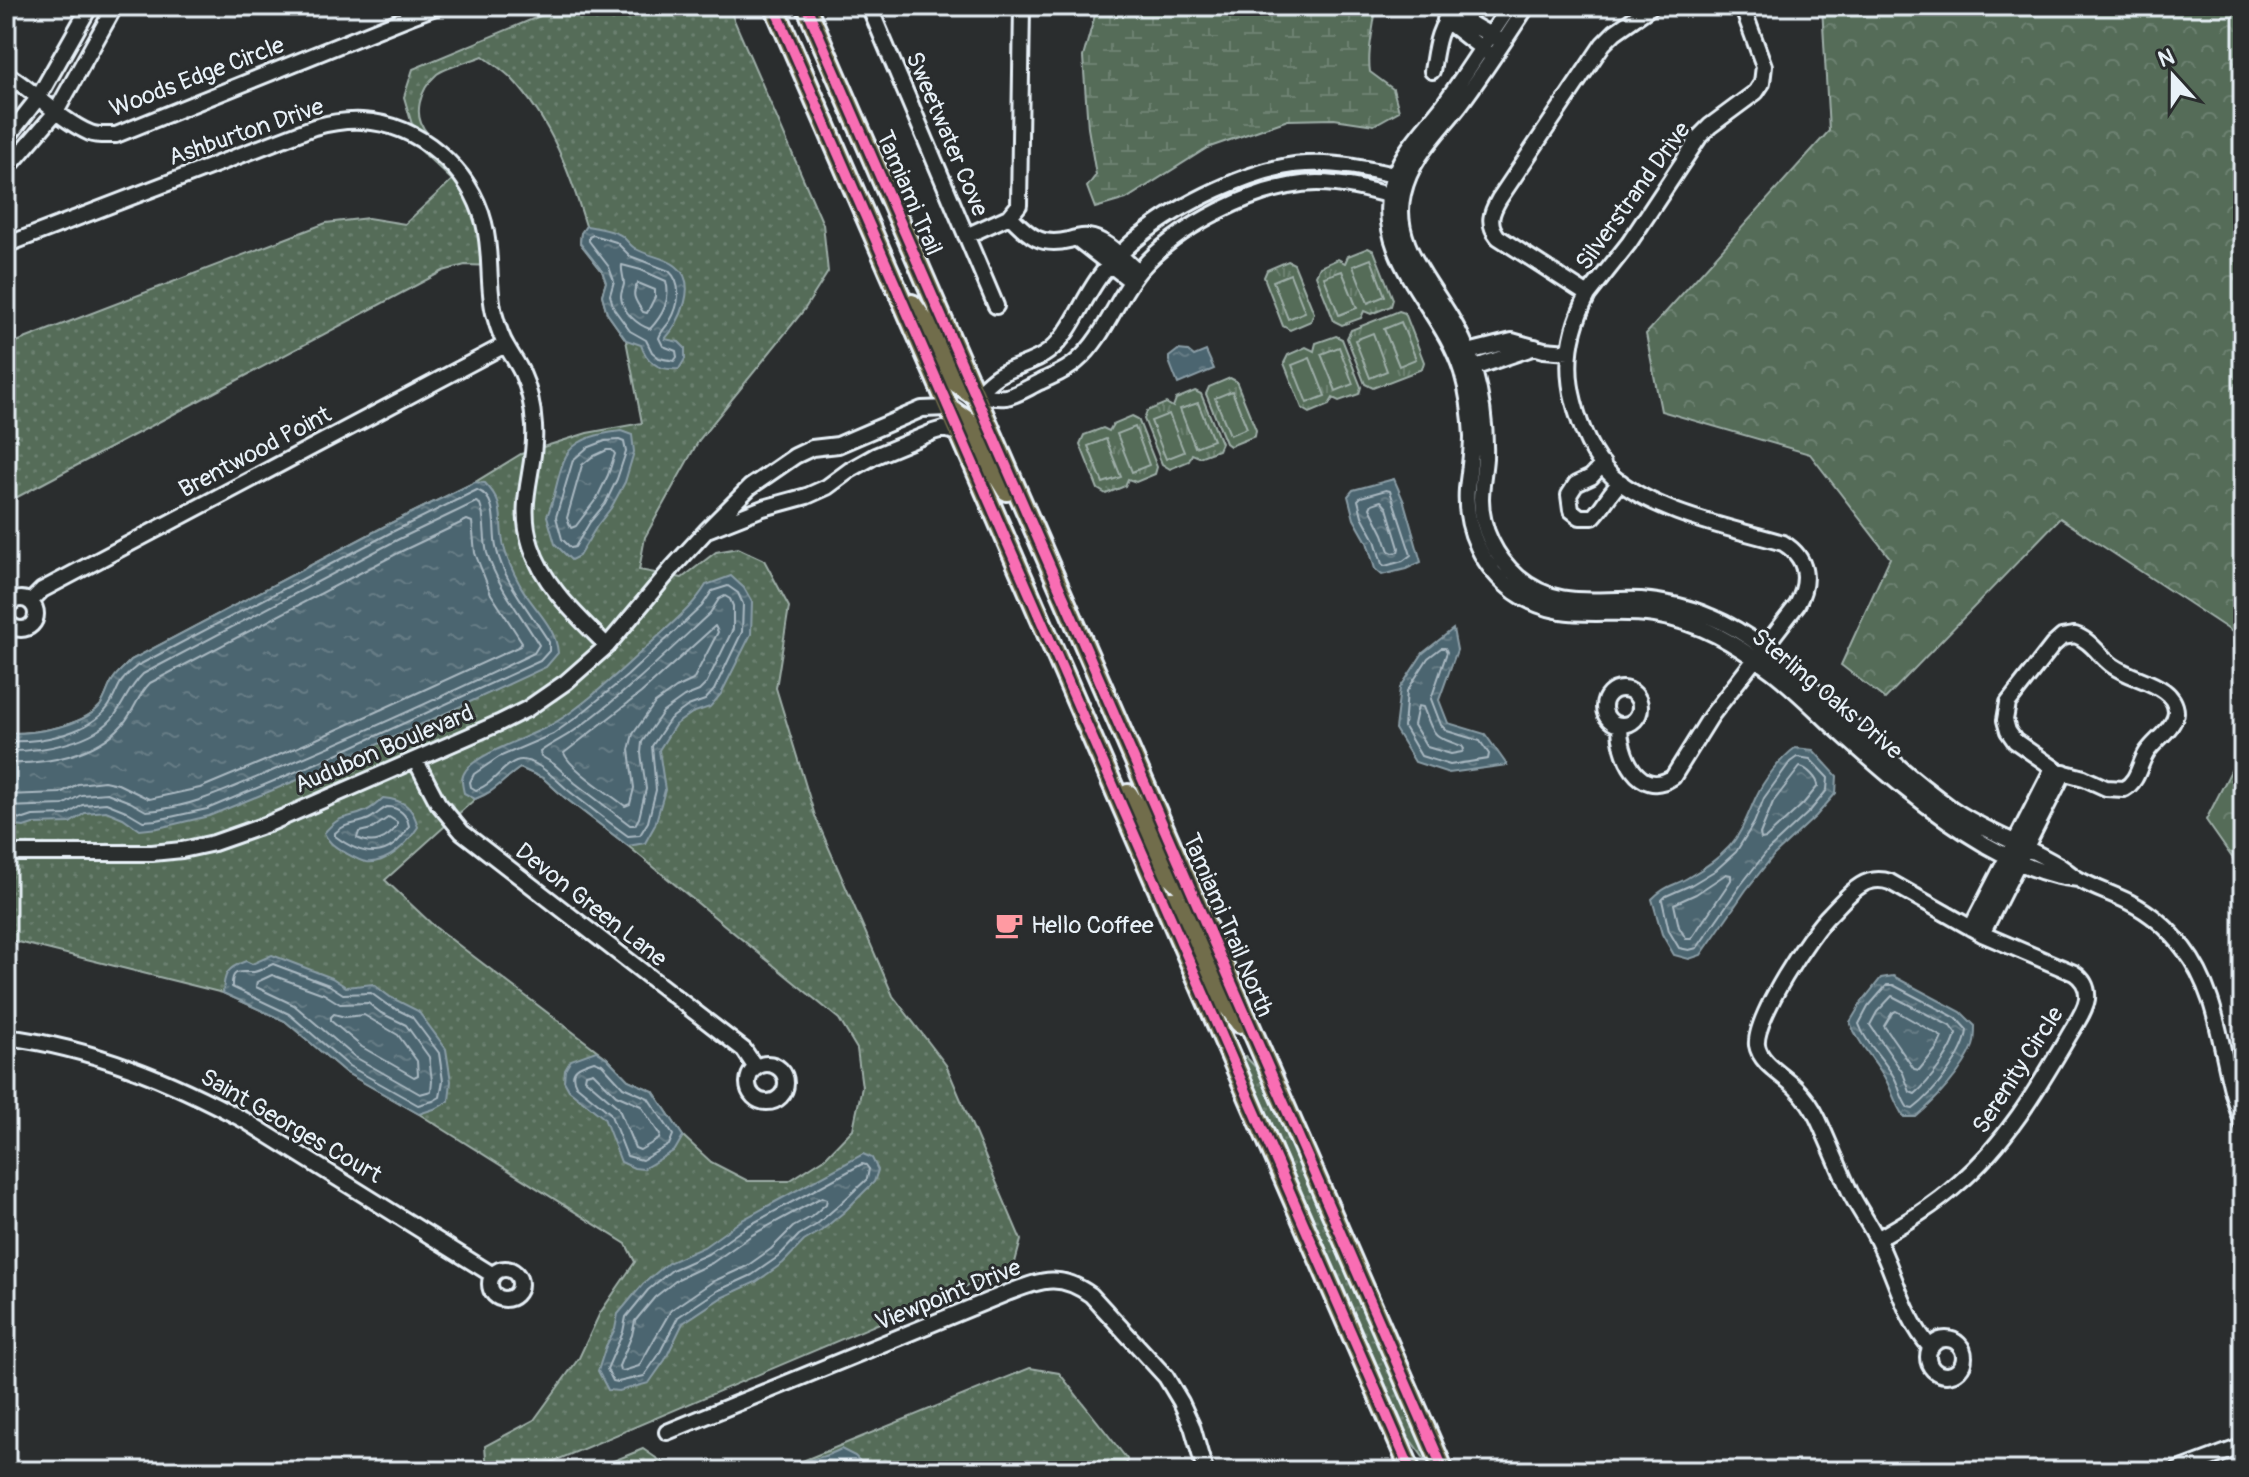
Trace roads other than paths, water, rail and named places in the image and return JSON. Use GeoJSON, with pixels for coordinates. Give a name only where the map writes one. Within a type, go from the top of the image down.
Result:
{"type":"FeatureCollection","features":[{"type":"Feature","properties":{"kind":"main road","name":"Tamiami Trail"},"geometry":{"type":"LineString","coordinates":[[774,6],[959,433]]}},
{"type":"Feature","properties":{"kind":"main road","name":"Tamiami Trail"},"geometry":{"type":"LineString","coordinates":[[806,6],[975,395]]}},
{"type":"Feature","properties":{"kind":"main road"},"geometry":{"type":"LineString","coordinates":[[888,268],[933,334],[953,378],[975,395]]}},
{"type":"Feature","properties":{"kind":"main road","name":"Tamiami Trail North"},"geometry":{"type":"LineString","coordinates":[[975,395],[1444,1471]]}},
{"type":"Feature","properties":{"kind":"main road"},"geometry":{"type":"LineString","coordinates":[[948,408],[974,429],[988,460],[1042,548]]}},
{"type":"Feature","properties":{"kind":"main road","name":"Tamiami Trail North"},"geometry":{"type":"LineString","coordinates":[[959,433],[1411,1471]]}},
{"type":"Feature","properties":{"kind":"main road"},"geometry":{"type":"LineString","coordinates":[[1093,737],[1146,824],[1171,876],[1181,886],[1190,888]]}},
{"type":"Feature","properties":{"kind":"main road"},"geometry":{"type":"LineString","coordinates":[[1163,901],[1176,901],[1185,912],[1223,999],[1262,1054]]}},
{"type":"Feature","properties":{"kind":"street"},"geometry":{"type":"LineString","coordinates":[[6,139],[38,98],[90,6]]}},
{"type":"Feature","properties":{"kind":"street"},"geometry":{"type":"LineString","coordinates":[[6,170],[56,112],[115,6]]}},
{"type":"Feature","properties":{"kind":"street","name":"Woods Edge Circle"},"geometry":{"type":"LineString","coordinates":[[6,74],[56,112],[93,135],[116,135],[407,12],[438,6]]}},
{"type":"Feature","properties":{"kind":"street","name":"Sweetwater Cove"},"geometry":{"type":"LineString","coordinates":[[869,6],[996,306]]}},
{"type":"Feature","properties":{"kind":"street","name":"Sweetwater Cove"},"geometry":{"type":"LineString","coordinates":[[966,236],[1010,216],[1019,205],[1022,6]]}},
{"type":"Feature","properties":{"kind":"street","name":"Sterling Oaks Drive"},"geometry":{"type":"LineString","coordinates":[[1510,6],[1497,38],[1459,105],[1401,177],[1395,197],[1411,255],[1444,306],[1483,408],[1485,461],[1482,517],[1503,563],[1544,594],[1562,600],[1642,600],[1711,616],[1736,629],[1759,653],[1786,665],[1953,810],[2017,853],[2061,866],[2078,879],[2146,911],[2185,950],[2205,983],[2243,1124]]}},
{"type":"Feature","properties":{"kind":"street","name":"Sterling Oaks Drive"},"geometry":{"type":"LineString","coordinates":[[1497,38],[1527,6]]}},
{"type":"Feature","properties":{"kind":"street","name":"Silverstrand Drive"},"geometry":{"type":"LineString","coordinates":[[1588,295],[1498,237],[1491,218],[1499,199],[1603,44],[1652,6]]}},
{"type":"Feature","properties":{"kind":"street","name":"Silverstrand Drive"},"geometry":{"type":"LineString","coordinates":[[1620,725],[1622,744],[1635,774],[1646,782],[1666,781],[1677,771],[1711,716],[1803,594],[1806,574],[1803,563],[1783,543],[1651,502],[1611,475],[1588,440],[1576,409],[1570,380],[1569,352],[1577,318],[1588,295],[1629,243],[1700,136],[1756,92],[1762,83],[1764,66],[1742,6]]}},
{"type":"Feature","properties":{"kind":"street"},"geometry":{"type":"LineString","coordinates":[[1451,12],[1497,38]]}},
{"type":"Feature","properties":{"kind":"street"},"geometry":{"type":"LineString","coordinates":[[1451,12],[1488,53]]}},
{"type":"Feature","properties":{"kind":"street"},"geometry":{"type":"LineString","coordinates":[[1432,71],[1438,34],[1451,12]]}},
{"type":"Feature","properties":{"kind":"street","name":"Ashburton Drive"},"geometry":{"type":"LineString","coordinates":[[6,245],[297,132],[329,123],[372,122],[408,134],[431,147],[446,159],[478,205],[485,224],[491,297],[505,345],[523,375],[533,414],[534,448],[525,506],[531,547],[554,590],[607,646]]}},
{"type":"Feature","properties":{"kind":"street"},"geometry":{"type":"LineString","coordinates":[[975,395],[998,376],[1048,352],[1114,260],[1141,235],[1177,212],[1243,179],[1275,168],[1305,164],[1343,165],[1401,177]]}},
{"type":"Feature","properties":{"kind":"street"},"geometry":{"type":"LineString","coordinates":[[975,395],[1007,397],[1074,364],[1101,332],[1149,260],[1180,235],[1224,209],[1257,194],[1317,183],[1346,185],[1395,197]]}},
{"type":"Feature","properties":{"kind":"street","name":"Sweetwater Cove"},"geometry":{"type":"LineString","coordinates":[[1010,216],[1034,238],[1051,243],[1088,237],[1101,241],[1114,260],[1135,277]]}},
{"type":"Feature","properties":{"kind":"street"},"geometry":{"type":"LineString","coordinates":[[1462,354],[1512,341],[1544,350],[1569,352]]}},
{"type":"Feature","properties":{"kind":"street","name":"Brentwood Point"},"geometry":{"type":"LineString","coordinates":[[30,602],[42,590],[505,345]]}},
{"type":"Feature","properties":{"kind":"street"},"geometry":{"type":"LineString","coordinates":[[1468,370],[1535,347]]}},
{"type":"Feature","properties":{"kind":"street","name":"Audubon Boulevard"},"geometry":{"type":"LineString","coordinates":[[6,853],[122,854],[182,850],[248,832],[416,761],[527,709],[566,682],[607,646],[673,567],[750,487],[812,448],[838,445],[922,409],[948,408]]}},
{"type":"Feature","properties":{"kind":"street","name":"Audubon Boulevard"},"geometry":{"type":"LineString","coordinates":[[707,530],[763,508],[807,496],[875,456],[933,432],[943,429],[959,433]]}},
{"type":"Feature","properties":{"kind":"street"},"geometry":{"type":"LineString","coordinates":[[1603,464],[1591,477],[1576,484],[1569,495],[1571,510],[1580,517],[1593,517],[1602,508],[1608,494],[1621,482]]}},
{"type":"Feature","properties":{"kind":"street"},"geometry":{"type":"LineString","coordinates":[[2075,635],[2086,640],[2114,667],[2162,689],[2172,698],[2176,710],[2173,722],[2149,749],[2136,779],[2129,786],[2113,790],[2059,770],[2012,738],[2005,714],[2008,703],[2053,645],[2062,637],[2075,635]]}},
{"type":"Feature","properties":{"kind":"street","name":"Devon Green Lane"},"geometry":{"type":"LineString","coordinates":[[416,761],[438,803],[462,832],[744,1050],[756,1068]]}},
{"type":"Feature","properties":{"kind":"street"},"geometry":{"type":"LineString","coordinates":[[1977,931],[2059,770]]}},
{"type":"Feature","properties":{"kind":"street","name":"Serenity Circle"},"geometry":{"type":"LineString","coordinates":[[1877,1239],[1959,1184],[1997,1144],[2038,1086],[2085,1006],[2086,989],[2074,973],[1977,931],[1890,882],[1878,879],[1862,884],[1826,918],[1805,945],[1776,995],[1758,1033],[1757,1043],[1763,1059],[1809,1102],[1849,1189],[1877,1239],[1912,1324],[1931,1348]]}},
{"type":"Feature","properties":{"kind":"street","name":"Saint Georges Court"},"geometry":{"type":"LineString","coordinates":[[6,1037],[84,1052],[172,1083],[208,1100],[493,1275]]}},
{"type":"Feature","properties":{"kind":"street","name":"Viewpoint Drive"},"geometry":{"type":"LineString","coordinates":[[667,1432],[1016,1289],[1059,1280],[1076,1285],[1091,1295],[1166,1377],[1192,1426],[1205,1471]]}},
{"type":"Feature","properties":{"kind":"street"},"geometry":{"type":"LineString","coordinates":[[2176,1471],[2243,1446]]}},
{"type":"Feature","properties":{"kind":"water"},"geometry":{"type":"Polygon","coordinates":[[[586,226],[618,234],[634,248],[672,263],[683,273],[687,292],[685,303],[665,339],[679,342],[685,348],[685,359],[679,369],[666,369],[651,361],[641,345],[626,340],[607,313],[602,295],[606,282],[602,271],[580,243],[586,226]]]}},
{"type":"Feature","properties":{"kind":"water"},"geometry":{"type":"Polygon","coordinates":[[[1178,350],[1188,351],[1194,356],[1206,351],[1214,369],[1178,384],[1169,357],[1178,350]]]}},
{"type":"Feature","properties":{"kind":"water"},"geometry":{"type":"Polygon","coordinates":[[[621,431],[632,435],[634,452],[625,482],[579,556],[571,560],[555,544],[547,516],[563,463],[570,450],[582,441],[621,431]]]}},
{"type":"Feature","properties":{"kind":"water"},"geometry":{"type":"Polygon","coordinates":[[[1394,479],[1421,562],[1382,575],[1375,569],[1348,496],[1353,490],[1394,479]]]}},
{"type":"Feature","properties":{"kind":"water"},"geometry":{"type":"Polygon","coordinates":[[[475,482],[485,483],[497,499],[502,537],[510,565],[553,634],[558,653],[546,667],[322,770],[209,816],[140,830],[106,811],[85,813],[70,823],[24,827],[6,825],[6,733],[43,730],[81,719],[100,706],[114,678],[131,660],[475,482]]]}},
{"type":"Feature","properties":{"kind":"water"},"geometry":{"type":"Polygon","coordinates":[[[731,576],[744,588],[752,602],[751,634],[721,694],[710,707],[692,713],[675,725],[659,750],[665,790],[655,825],[645,843],[628,846],[543,778],[520,768],[483,796],[475,799],[464,793],[463,776],[472,764],[574,710],[674,622],[706,585],[731,576]]]}},
{"type":"Feature","properties":{"kind":"water"},"geometry":{"type":"Polygon","coordinates":[[[1453,629],[1457,650],[1439,700],[1448,723],[1485,734],[1507,765],[1449,773],[1415,762],[1395,729],[1400,688],[1423,653],[1453,629]]]}},
{"type":"Feature","properties":{"kind":"water"},"geometry":{"type":"Polygon","coordinates":[[[1795,748],[1813,750],[1837,776],[1836,793],[1774,855],[1701,955],[1689,959],[1674,955],[1662,934],[1652,899],[1705,867],[1734,842],[1763,784],[1795,748]]]}},
{"type":"Feature","properties":{"kind":"water"},"geometry":{"type":"Polygon","coordinates":[[[383,798],[406,806],[418,827],[396,852],[382,860],[366,862],[342,851],[327,839],[324,833],[336,822],[366,811],[383,798]]]}},
{"type":"Feature","properties":{"kind":"water"},"geometry":{"type":"Polygon","coordinates":[[[272,955],[332,978],[346,987],[373,984],[390,997],[418,1011],[446,1049],[451,1081],[449,1101],[419,1114],[345,1072],[285,1021],[223,993],[224,981],[231,969],[246,961],[252,964],[272,955]]]}},
{"type":"Feature","properties":{"kind":"water"},"geometry":{"type":"Polygon","coordinates":[[[1893,976],[1961,1012],[1975,1026],[1973,1046],[1963,1065],[1916,1117],[1904,1117],[1883,1074],[1850,1022],[1881,978],[1893,976]]]}},
{"type":"Feature","properties":{"kind":"water"},"geometry":{"type":"Polygon","coordinates":[[[596,1051],[628,1080],[653,1091],[683,1136],[675,1150],[643,1169],[621,1162],[604,1118],[569,1090],[564,1081],[565,1070],[571,1060],[596,1051]]]}},
{"type":"Feature","properties":{"kind":"water"},"geometry":{"type":"Polygon","coordinates":[[[863,1154],[872,1158],[878,1170],[874,1182],[844,1212],[756,1282],[721,1298],[683,1323],[665,1360],[649,1383],[619,1391],[608,1390],[598,1371],[606,1346],[615,1329],[618,1314],[643,1284],[668,1263],[704,1247],[742,1220],[863,1154]]]}},
{"type":"Feature","properties":{"kind":"water"},"geometry":{"type":"Polygon","coordinates":[[[841,1449],[855,1456],[870,1471],[766,1471],[823,1456],[841,1449]]]}},
{"type":"Feature","properties":{"kind":"place","name":"Hello Coffee"},"geometry":{"type":"Point","coordinates":[1009,925]}}]}
